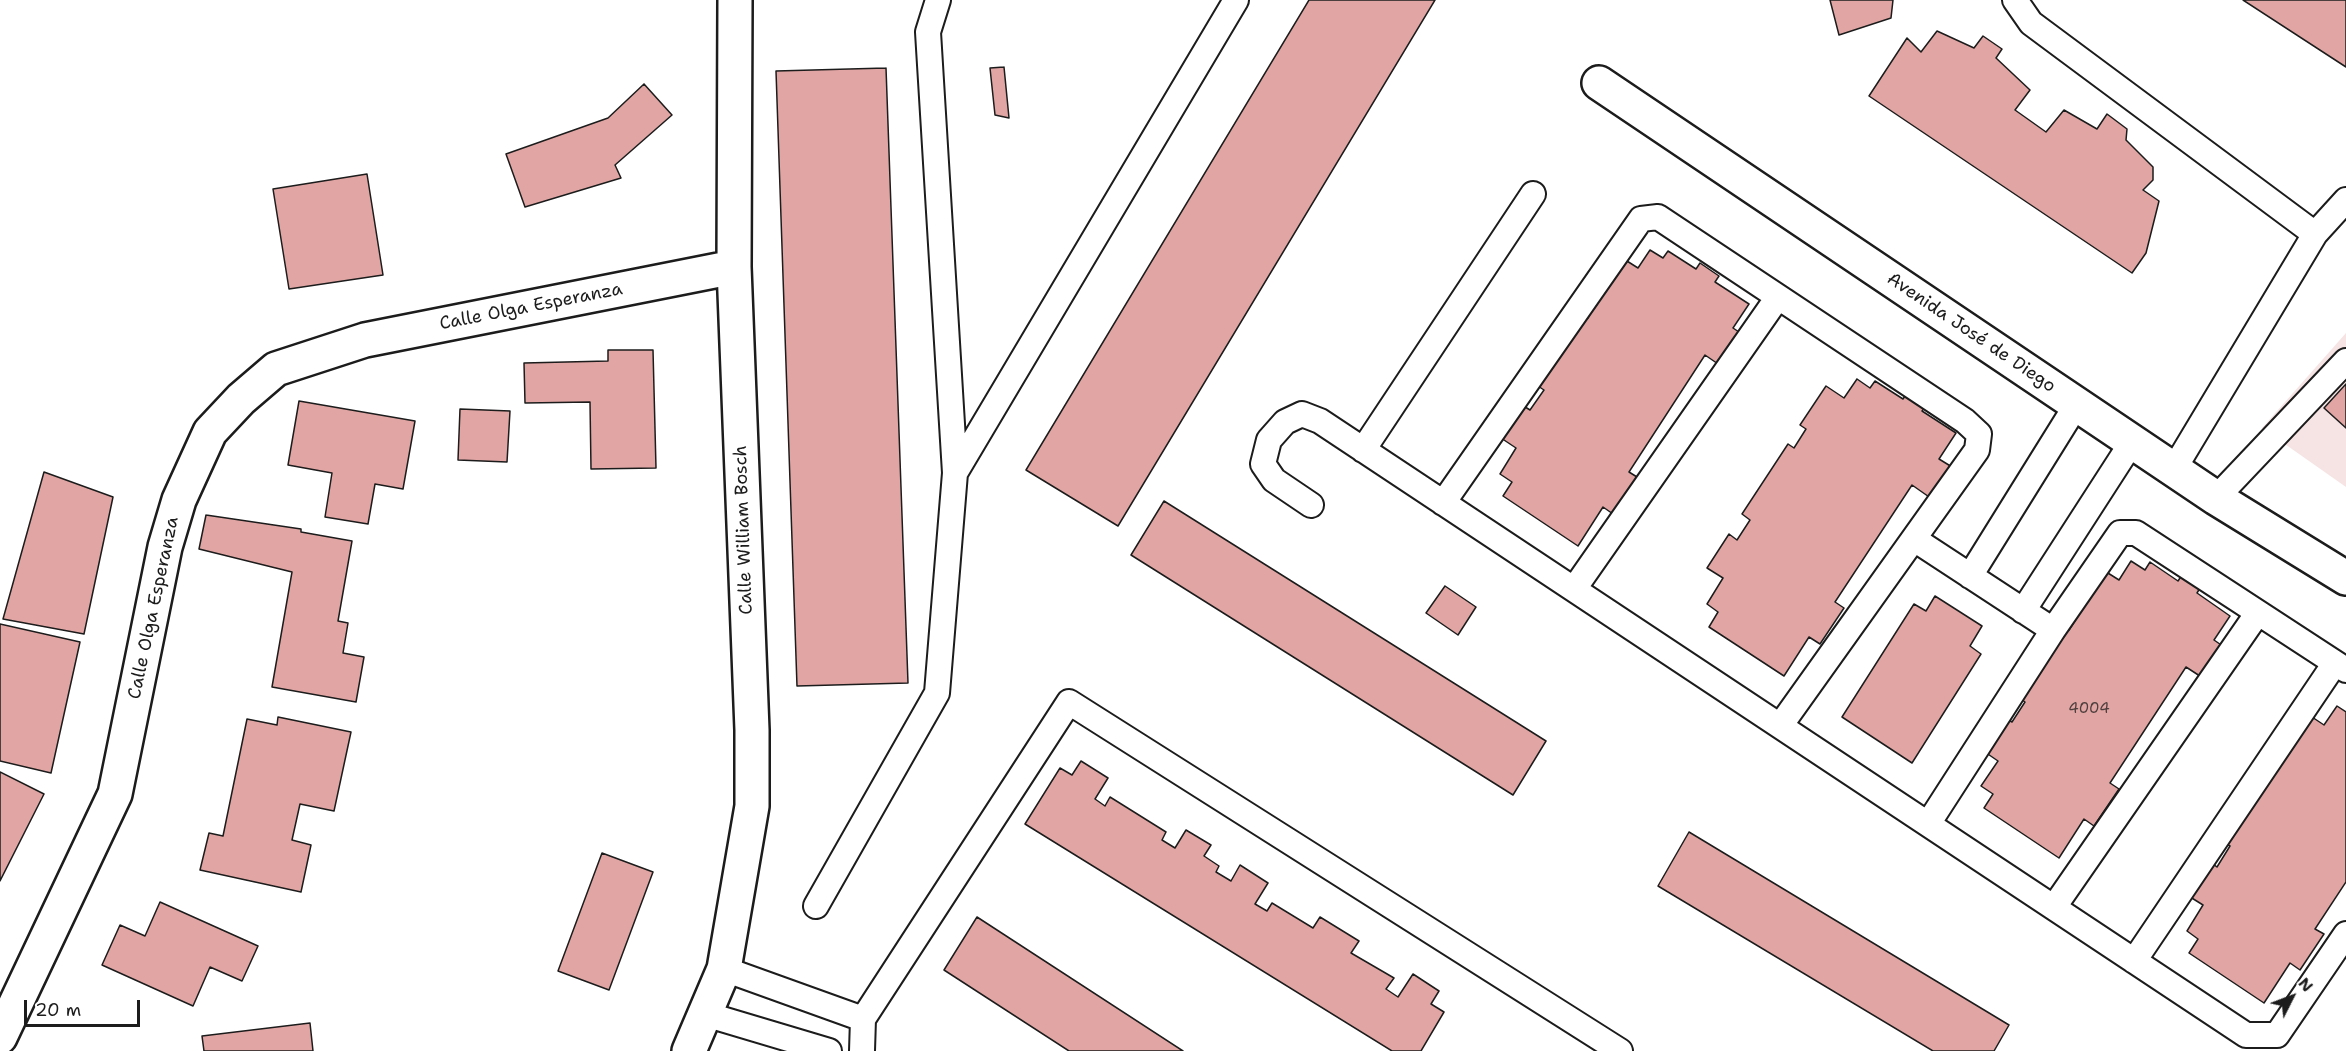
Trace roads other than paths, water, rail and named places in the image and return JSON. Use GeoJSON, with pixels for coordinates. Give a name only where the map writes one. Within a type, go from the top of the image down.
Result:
{"type":"FeatureCollection","features":[{"type":"Feature","properties":{"kind":"street","name":"Calle William Bosch"},"geometry":{"type":"LineString","coordinates":[[689,1051],[724,969],[752,806],[752,730],[734,267],[735,0]]}},
{"type":"Feature","properties":{"kind":"street","name":"Avenida José de Diego"},"geometry":{"type":"LineString","coordinates":[[1599,83],[2216,498],[2346,578]]}},
{"type":"Feature","properties":{"kind":"street","name":"Calle Olga Esperanza"},"geometry":{"type":"LineString","coordinates":[[0,1037],[115,794],[165,547],[179,500],[210,432],[241,399],[276,369],[365,340],[734,267]]}},
{"type":"Feature","properties":{"kind":"lane"},"geometry":{"type":"LineString","coordinates":[[816,906],[937,693],[954,473],[928,32],[938,0]]}},
{"type":"Feature","properties":{"kind":"lane"},"geometry":{"type":"LineString","coordinates":[[954,473],[1236,0]]}},
{"type":"Feature","properties":{"kind":"lane"},"geometry":{"type":"LineString","coordinates":[[2015,0],[2031,23],[2314,234]]}},
{"type":"Feature","properties":{"kind":"lane"},"geometry":{"type":"LineString","coordinates":[[1363,450],[1533,194]]}},
{"type":"Feature","properties":{"kind":"lane"},"geometry":{"type":"LineString","coordinates":[[2174,469],[2314,234],[2346,200]]}},
{"type":"Feature","properties":{"kind":"lane"},"geometry":{"type":"LineString","coordinates":[[1443,503],[1641,219],[1658,217],[1965,421],[1979,434],[1977,450],[1780,726]]}},
{"type":"Feature","properties":{"kind":"lane"},"geometry":{"type":"LineString","coordinates":[[1574,589],[1778,297]]}},
{"type":"Feature","properties":{"kind":"lane"},"geometry":{"type":"LineString","coordinates":[[2216,498],[2346,361]]}},
{"type":"Feature","properties":{"kind":"lane"},"geometry":{"type":"LineString","coordinates":[[1970,576],[2078,404]]}},
{"type":"Feature","properties":{"kind":"lane"},"geometry":{"type":"LineString","coordinates":[[1311,505],[1274,480],[1263,464],[1269,440],[1285,422],[1302,414],[1320,421],[2246,1035],[2277,1035],[2346,934]]}},
{"type":"Feature","properties":{"kind":"lane"},"geometry":{"type":"LineString","coordinates":[[2023,610],[2132,442]]}},
{"type":"Feature","properties":{"kind":"lane"},"geometry":{"type":"LineString","coordinates":[[1928,824],[2053,630],[2120,533],[2136,533],[2257,614],[2341,666],[2134,961]]}},
{"type":"Feature","properties":{"kind":"lane"},"geometry":{"type":"LineString","coordinates":[[1914,539],[2053,630]]}},
{"type":"Feature","properties":{"kind":"lane"},"geometry":{"type":"LineString","coordinates":[[2054,907],[2257,614]]}},
{"type":"Feature","properties":{"kind":"lane"},"geometry":{"type":"LineString","coordinates":[[862,1051],[863,1019],[1069,702],[1620,1051]]}},
{"type":"Feature","properties":{"kind":"lane"},"geometry":{"type":"LineString","coordinates":[[724,969],[863,1019]]}},
{"type":"Feature","properties":{"kind":"lane"},"geometry":{"type":"LineString","coordinates":[[705,1014],[829,1051]]}}]}
